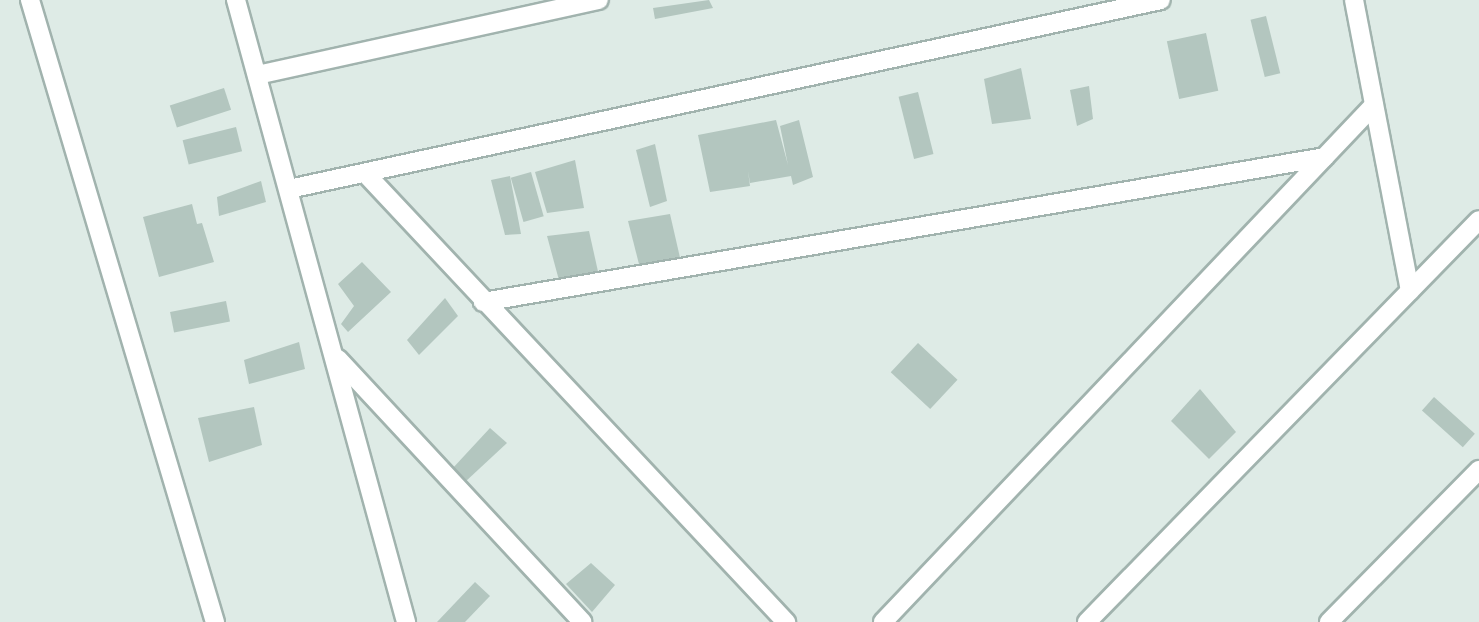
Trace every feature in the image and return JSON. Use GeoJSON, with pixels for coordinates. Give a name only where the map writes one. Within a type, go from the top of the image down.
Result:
{"type":"FeatureCollection","features":[{"type":"Feature","properties":{"kind":"street"},"geometry":{"type":"LineString","coordinates":[[30,0],[215,622]]}},
{"type":"Feature","properties":{"kind":"street"},"geometry":{"type":"LineString","coordinates":[[236,0],[406,622]]}},
{"type":"Feature","properties":{"kind":"street"},"geometry":{"type":"LineString","coordinates":[[257,75],[599,0]]}},
{"type":"Feature","properties":{"kind":"street"},"geometry":{"type":"LineString","coordinates":[[289,189],[1161,0]]}},
{"type":"Feature","properties":{"kind":"street"},"geometry":{"type":"LineString","coordinates":[[1354,0],[1410,291]]}},
{"type":"Feature","properties":{"kind":"street"},"geometry":{"type":"LineString","coordinates":[[883,622],[1374,105]]}},
{"type":"Feature","properties":{"kind":"street"},"geometry":{"type":"LineString","coordinates":[[483,302],[1325,157]]}},
{"type":"Feature","properties":{"kind":"street"},"geometry":{"type":"LineString","coordinates":[[365,173],[483,302],[786,622]]}},
{"type":"Feature","properties":{"kind":"street"},"geometry":{"type":"LineString","coordinates":[[1087,622],[1479,220]]}},
{"type":"Feature","properties":{"kind":"street"},"geometry":{"type":"LineString","coordinates":[[335,356],[582,622]]}},
{"type":"Feature","properties":{"kind":"street"},"geometry":{"type":"LineString","coordinates":[[1329,622],[1479,470]]}},
{"type":"Feature","properties":{"kind":"building"},"geometry":{"type":"Polygon","coordinates":[[[709,0],[713,8],[655,19],[653,8],[709,0]]]}},
{"type":"Feature","properties":{"kind":"building"},"geometry":{"type":"Polygon","coordinates":[[[1266,16],[1280,73],[1265,77],[1250,20],[1266,16]]]}},
{"type":"Feature","properties":{"kind":"building"},"geometry":{"type":"Polygon","coordinates":[[[1206,33],[1218,91],[1179,99],[1167,41],[1206,33]]]}},
{"type":"Feature","properties":{"kind":"building"},"geometry":{"type":"Polygon","coordinates":[[[1021,68],[1031,119],[992,124],[984,79],[1021,68]]]}},
{"type":"Feature","properties":{"kind":"building"},"geometry":{"type":"Polygon","coordinates":[[[1089,86],[1093,119],[1077,126],[1070,90],[1089,86]]]}},
{"type":"Feature","properties":{"kind":"building"},"geometry":{"type":"Polygon","coordinates":[[[224,88],[231,110],[177,127],[170,106],[224,88]]]}},
{"type":"Feature","properties":{"kind":"building"},"geometry":{"type":"Polygon","coordinates":[[[918,92],[933,154],[914,159],[899,97],[918,92]]]}},
{"type":"Feature","properties":{"kind":"building"},"geometry":{"type":"Polygon","coordinates":[[[776,120],[788,165],[780,126],[799,120],[813,177],[793,185],[791,176],[750,183],[748,171],[750,186],[710,192],[698,135],[776,120]]]}},
{"type":"Feature","properties":{"kind":"building"},"geometry":{"type":"Polygon","coordinates":[[[236,127],[242,151],[189,165],[183,140],[236,127]]]}},
{"type":"Feature","properties":{"kind":"building"},"geometry":{"type":"Polygon","coordinates":[[[655,144],[667,201],[650,207],[636,150],[655,144]]]}},
{"type":"Feature","properties":{"kind":"building"},"geometry":{"type":"Polygon","coordinates":[[[575,160],[584,208],[547,213],[535,172],[575,160]]]}},
{"type":"Feature","properties":{"kind":"building"},"geometry":{"type":"Polygon","coordinates":[[[531,172],[544,216],[523,222],[511,178],[531,172]]]}},
{"type":"Feature","properties":{"kind":"building"},"geometry":{"type":"Polygon","coordinates":[[[510,176],[521,234],[505,235],[491,180],[510,176]]]}},
{"type":"Feature","properties":{"kind":"building"},"geometry":{"type":"Polygon","coordinates":[[[261,181],[266,202],[219,216],[217,197],[261,181]]]}},
{"type":"Feature","properties":{"kind":"building"},"geometry":{"type":"Polygon","coordinates":[[[192,204],[197,224],[202,223],[214,262],[159,277],[143,217],[192,204]]]}},
{"type":"Feature","properties":{"kind":"building"},"geometry":{"type":"Polygon","coordinates":[[[670,214],[681,262],[640,268],[628,221],[670,214]]]}},
{"type":"Feature","properties":{"kind":"building"},"geometry":{"type":"Polygon","coordinates":[[[589,231],[599,276],[560,284],[547,236],[589,231]]]}},
{"type":"Feature","properties":{"kind":"building"},"geometry":{"type":"Polygon","coordinates":[[[362,262],[391,292],[348,332],[341,324],[354,306],[338,284],[362,262]]]}},
{"type":"Feature","properties":{"kind":"building"},"geometry":{"type":"Polygon","coordinates":[[[445,298],[458,316],[419,355],[407,340],[445,298]]]}},
{"type":"Feature","properties":{"kind":"building"},"geometry":{"type":"Polygon","coordinates":[[[226,301],[230,322],[174,332],[170,312],[226,301]]]}},
{"type":"Feature","properties":{"kind":"building"},"geometry":{"type":"Polygon","coordinates":[[[299,342],[305,369],[249,384],[244,360],[299,342]]]}},
{"type":"Feature","properties":{"kind":"building"},"geometry":{"type":"Polygon","coordinates":[[[918,343],[957,380],[930,409],[891,372],[918,343]]]}},
{"type":"Feature","properties":{"kind":"building"},"geometry":{"type":"Polygon","coordinates":[[[1200,389],[1236,432],[1209,459],[1171,421],[1200,389]]]}},
{"type":"Feature","properties":{"kind":"building"},"geometry":{"type":"Polygon","coordinates":[[[1434,397],[1475,434],[1463,447],[1422,410],[1434,397]]]}},
{"type":"Feature","properties":{"kind":"building"},"geometry":{"type":"Polygon","coordinates":[[[254,407],[262,445],[209,462],[198,418],[254,407]]]}},
{"type":"Feature","properties":{"kind":"building"},"geometry":{"type":"Polygon","coordinates":[[[490,428],[507,443],[465,482],[452,469],[490,428]]]}},
{"type":"Feature","properties":{"kind":"building"},"geometry":{"type":"Polygon","coordinates":[[[591,563],[615,585],[592,612],[566,584],[591,563]]]}},
{"type":"Feature","properties":{"kind":"building"},"geometry":{"type":"Polygon","coordinates":[[[475,582],[490,596],[465,622],[437,622],[475,582]]]}}]}
